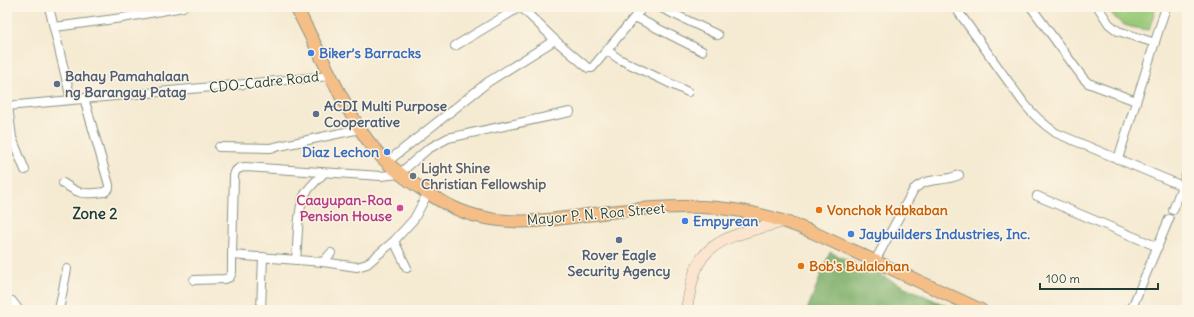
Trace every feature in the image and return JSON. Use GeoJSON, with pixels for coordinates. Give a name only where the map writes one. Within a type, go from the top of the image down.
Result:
{"type":"FeatureCollection","features":[{"type":"Feature","properties":{"kind":"main road","name":"Mayor P. N. Roa Street"},"geometry":{"type":"LineString","coordinates":[[296,7],[330,76],[360,129],[373,147],[399,174],[443,203],[462,212],[503,221],[548,220],[639,209],[702,207],[745,211],[785,221],[830,240],[981,310]]}},
{"type":"Feature","properties":{"kind":"main road"},"geometry":{"type":"LineString","coordinates":[[686,310],[693,278],[698,264],[702,257],[712,247],[724,240],[738,235],[785,221]]}},
{"type":"Feature","properties":{"kind":"street"},"geometry":{"type":"LineString","coordinates":[[49,7],[71,99]]}},
{"type":"Feature","properties":{"kind":"street"},"geometry":{"type":"LineString","coordinates":[[55,27],[122,18],[183,7]]}},
{"type":"Feature","properties":{"kind":"street"},"geometry":{"type":"LineString","coordinates":[[455,46],[520,7],[554,40],[588,68],[592,68],[644,7]]}},
{"type":"Feature","properties":{"kind":"street"},"geometry":{"type":"LineString","coordinates":[[659,7],[718,35]]}},
{"type":"Feature","properties":{"kind":"street"},"geometry":{"type":"LineString","coordinates":[[956,7],[1033,115],[1043,124],[1056,133],[1185,187]]}},
{"type":"Feature","properties":{"kind":"street"},"geometry":{"type":"LineString","coordinates":[[1031,7],[1088,83],[1136,100]]}},
{"type":"Feature","properties":{"kind":"street"},"geometry":{"type":"LineString","coordinates":[[1098,7],[1109,24],[1118,31],[1155,43]]}},
{"type":"Feature","properties":{"kind":"street"},"geometry":{"type":"LineString","coordinates":[[1118,159],[1166,7]]}},
{"type":"Feature","properties":{"kind":"street"},"geometry":{"type":"LineString","coordinates":[[635,17],[702,51]]}},
{"type":"Feature","properties":{"kind":"street"},"geometry":{"type":"LineString","coordinates":[[387,162],[488,82],[554,40]]}},
{"type":"Feature","properties":{"kind":"street"},"geometry":{"type":"LineString","coordinates":[[608,51],[619,59],[688,92]]}},
{"type":"Feature","properties":{"kind":"street","name":"CDO-Cadre Road"},"geometry":{"type":"LineString","coordinates":[[8,106],[330,76]]}},
{"type":"Feature","properties":{"kind":"street"},"geometry":{"type":"LineString","coordinates":[[63,183],[76,192],[84,194],[105,192],[109,188],[84,98]]}},
{"type":"Feature","properties":{"kind":"street"},"geometry":{"type":"LineString","coordinates":[[8,106],[12,138],[26,170]]}},
{"type":"Feature","properties":{"kind":"street"},"geometry":{"type":"LineString","coordinates":[[194,280],[225,279],[230,277],[232,272],[234,176],[236,170],[245,167],[381,176],[399,174],[428,149],[448,138],[570,112]]}},
{"type":"Feature","properties":{"kind":"street"},"geometry":{"type":"LineString","coordinates":[[219,147],[270,148],[360,129]]}},
{"type":"Feature","properties":{"kind":"street"},"geometry":{"type":"LineString","coordinates":[[296,260],[298,228],[303,199],[306,193],[324,173]]}},
{"type":"Feature","properties":{"kind":"street"},"geometry":{"type":"LineString","coordinates":[[1173,210],[1185,187],[1187,173]]}},
{"type":"Feature","properties":{"kind":"street"},"geometry":{"type":"LineString","coordinates":[[875,261],[914,189],[920,184],[928,181],[952,178],[959,175]]}},
{"type":"Feature","properties":{"kind":"street"},"geometry":{"type":"LineString","coordinates":[[232,255],[356,266],[368,264],[394,241],[414,220],[428,193]]}},
{"type":"Feature","properties":{"kind":"street"},"geometry":{"type":"LineString","coordinates":[[1037,196],[1158,247]]}},
{"type":"Feature","properties":{"kind":"street"},"geometry":{"type":"LineString","coordinates":[[1131,310],[1169,219]]}},
{"type":"Feature","properties":{"kind":"street"},"geometry":{"type":"LineString","coordinates":[[394,241],[407,268]]}},
{"type":"Feature","properties":{"kind":"street"},"geometry":{"type":"LineString","coordinates":[[323,262],[331,253]]}},
{"type":"Feature","properties":{"kind":"street"},"geometry":{"type":"LineString","coordinates":[[261,310],[263,257]]}},
{"type":"Feature","properties":{"kind":"street"},"geometry":{"type":"LineString","coordinates":[[59,310],[67,269]]}},
{"type":"Feature","properties":{"kind":"street"},"geometry":{"type":"LineString","coordinates":[[12,301],[19,310]]}},
{"type":"Feature","properties":{"kind":"green space"},"geometry":{"type":"Polygon","coordinates":[[[1107,7],[1156,7],[1149,30],[1125,25],[1116,19],[1107,7]]]}},
{"type":"Feature","properties":{"kind":"green space"},"geometry":{"type":"Polygon","coordinates":[[[830,252],[955,310],[807,310],[830,252]]]}},
{"type":"Feature","properties":{"kind":"place","name":"Biker’s Barracks"},"geometry":{"type":"Point","coordinates":[311,53]}},
{"type":"Feature","properties":{"kind":"place","name":"Bahay Pamahalaan ng Barangay Patag"},"geometry":{"type":"Point","coordinates":[57,84]}},
{"type":"Feature","properties":{"kind":"place","name":"ACDI Multi Purpose Cooperative"},"geometry":{"type":"Point","coordinates":[316,114]}},
{"type":"Feature","properties":{"kind":"place","name":"Diaz Lechon"},"geometry":{"type":"Point","coordinates":[387,152]}},
{"type":"Feature","properties":{"kind":"place","name":"Light Shine Christian Fellowship"},"geometry":{"type":"Point","coordinates":[413,176]}},
{"type":"Feature","properties":{"kind":"place","name":"Caayupan-Roa Pension House"},"geometry":{"type":"Point","coordinates":[400,208]}},
{"type":"Feature","properties":{"kind":"place","name":"Vonchok Kabkaban"},"geometry":{"type":"Point","coordinates":[819,210]}},
{"type":"Feature","properties":{"kind":"place","name":"Empyrean"},"geometry":{"type":"Point","coordinates":[685,221]}},
{"type":"Feature","properties":{"kind":"place","name":"Jaybuilders Industries, Inc."},"geometry":{"type":"Point","coordinates":[851,234]}},
{"type":"Feature","properties":{"kind":"place","name":"Rover Eagle Security Agency"},"geometry":{"type":"Point","coordinates":[619,240]}},
{"type":"Feature","properties":{"kind":"place","name":"Bob's Bulalohan"},"geometry":{"type":"Point","coordinates":[801,266]}},
{"type":"Feature","properties":{"kind":"district","name":"Zone 2"},"geometry":{"type":"Point","coordinates":[95,213]}}]}
